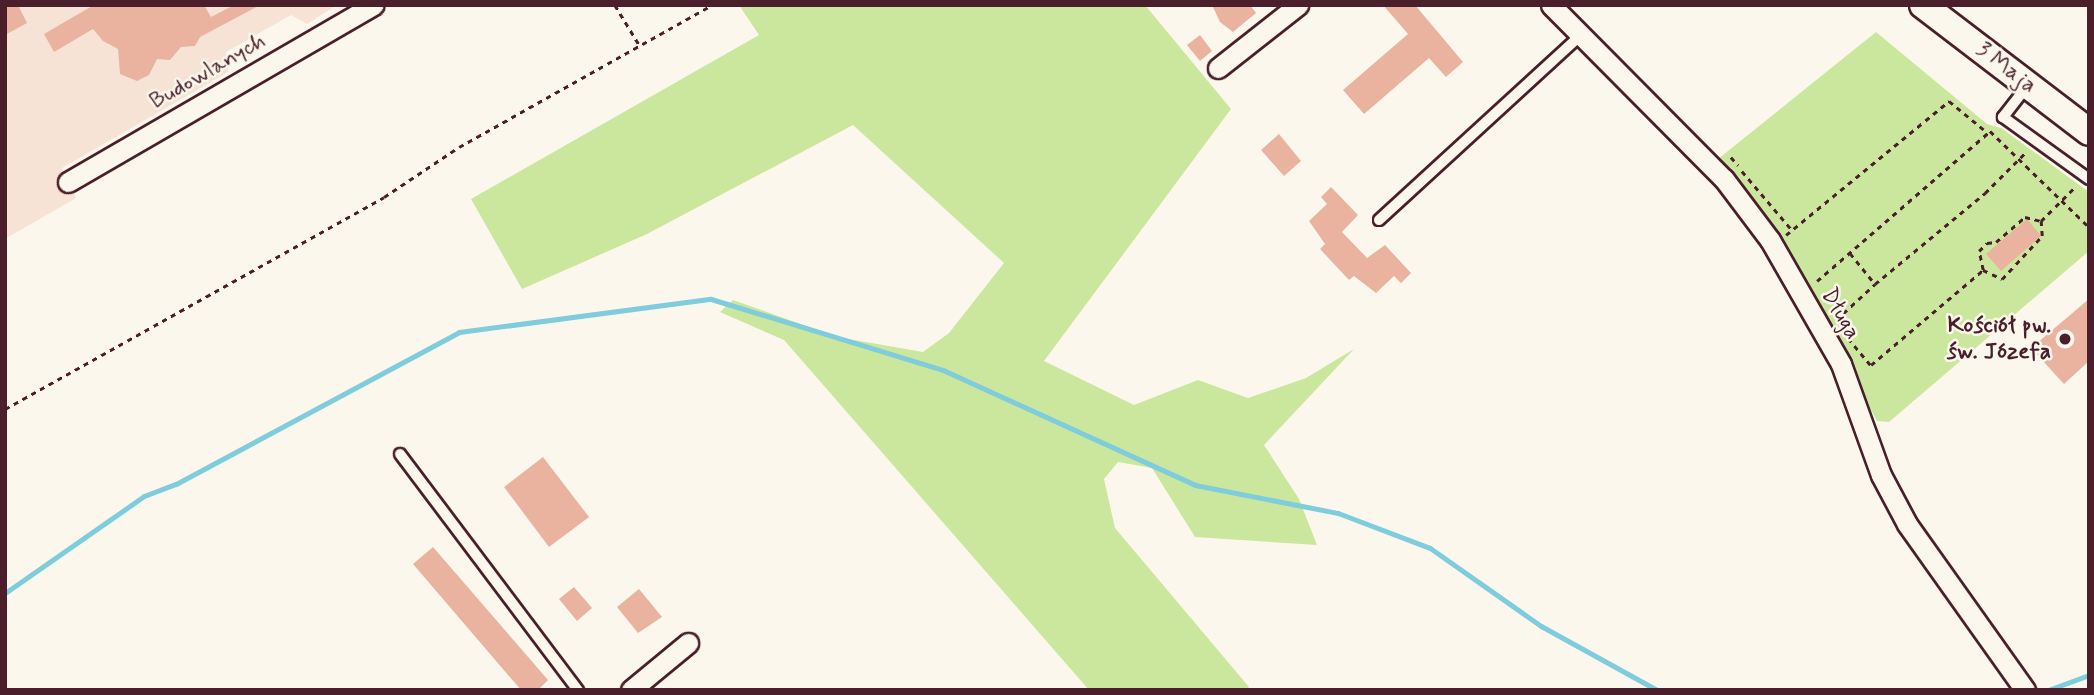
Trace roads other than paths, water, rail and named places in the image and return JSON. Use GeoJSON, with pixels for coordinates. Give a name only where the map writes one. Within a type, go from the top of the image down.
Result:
{"type":"FeatureCollection","features":[{"type":"Feature","properties":{"kind":"street","name":"Budowlanych"},"geometry":{"type":"LineString","coordinates":[[68,182],[373,5]]}},
{"type":"Feature","properties":{"kind":"street"},"geometry":{"type":"LineString","coordinates":[[1218,68],[1298,5]]}},
{"type":"Feature","properties":{"kind":"street","name":"Długa"},"geometry":{"type":"LineString","coordinates":[[1551,5],[1579,37],[1724,179],[1773,246],[1840,364],[1881,475],[1907,524],[2025,690]]}},
{"type":"Feature","properties":{"kind":"street","name":"3 Maja"},"geometry":{"type":"LineString","coordinates":[[1923,5],[2089,132]]}},
{"type":"Feature","properties":{"kind":"street"},"geometry":{"type":"LineString","coordinates":[[631,690],[688,643]]}},
{"type":"Feature","properties":{"kind":"lane"},"geometry":{"type":"LineString","coordinates":[[1379,220],[1579,37]]}},
{"type":"Feature","properties":{"kind":"lane"},"geometry":{"type":"LineString","coordinates":[[2028,85],[2003,117],[2087,178]]}},
{"type":"Feature","properties":{"kind":"lane"},"geometry":{"type":"LineString","coordinates":[[400,454],[578,690]]}},
{"type":"Feature","properties":{"kind":"waterway"},"geometry":{"type":"LineString","coordinates":[[5,593],[144,496],[176,484],[459,332],[711,299],[943,370],[1195,485],[1338,513],[1430,548],[1541,626],[1657,690]]}},
{"type":"Feature","properties":{"kind":"waterway"},"geometry":{"type":"LineString","coordinates":[[2048,690],[2089,675]]}},
{"type":"Feature","properties":{"kind":"place","name":"Kościół pw. św. Józefa"},"geometry":{"type":"Point","coordinates":[2065,339]}}]}
